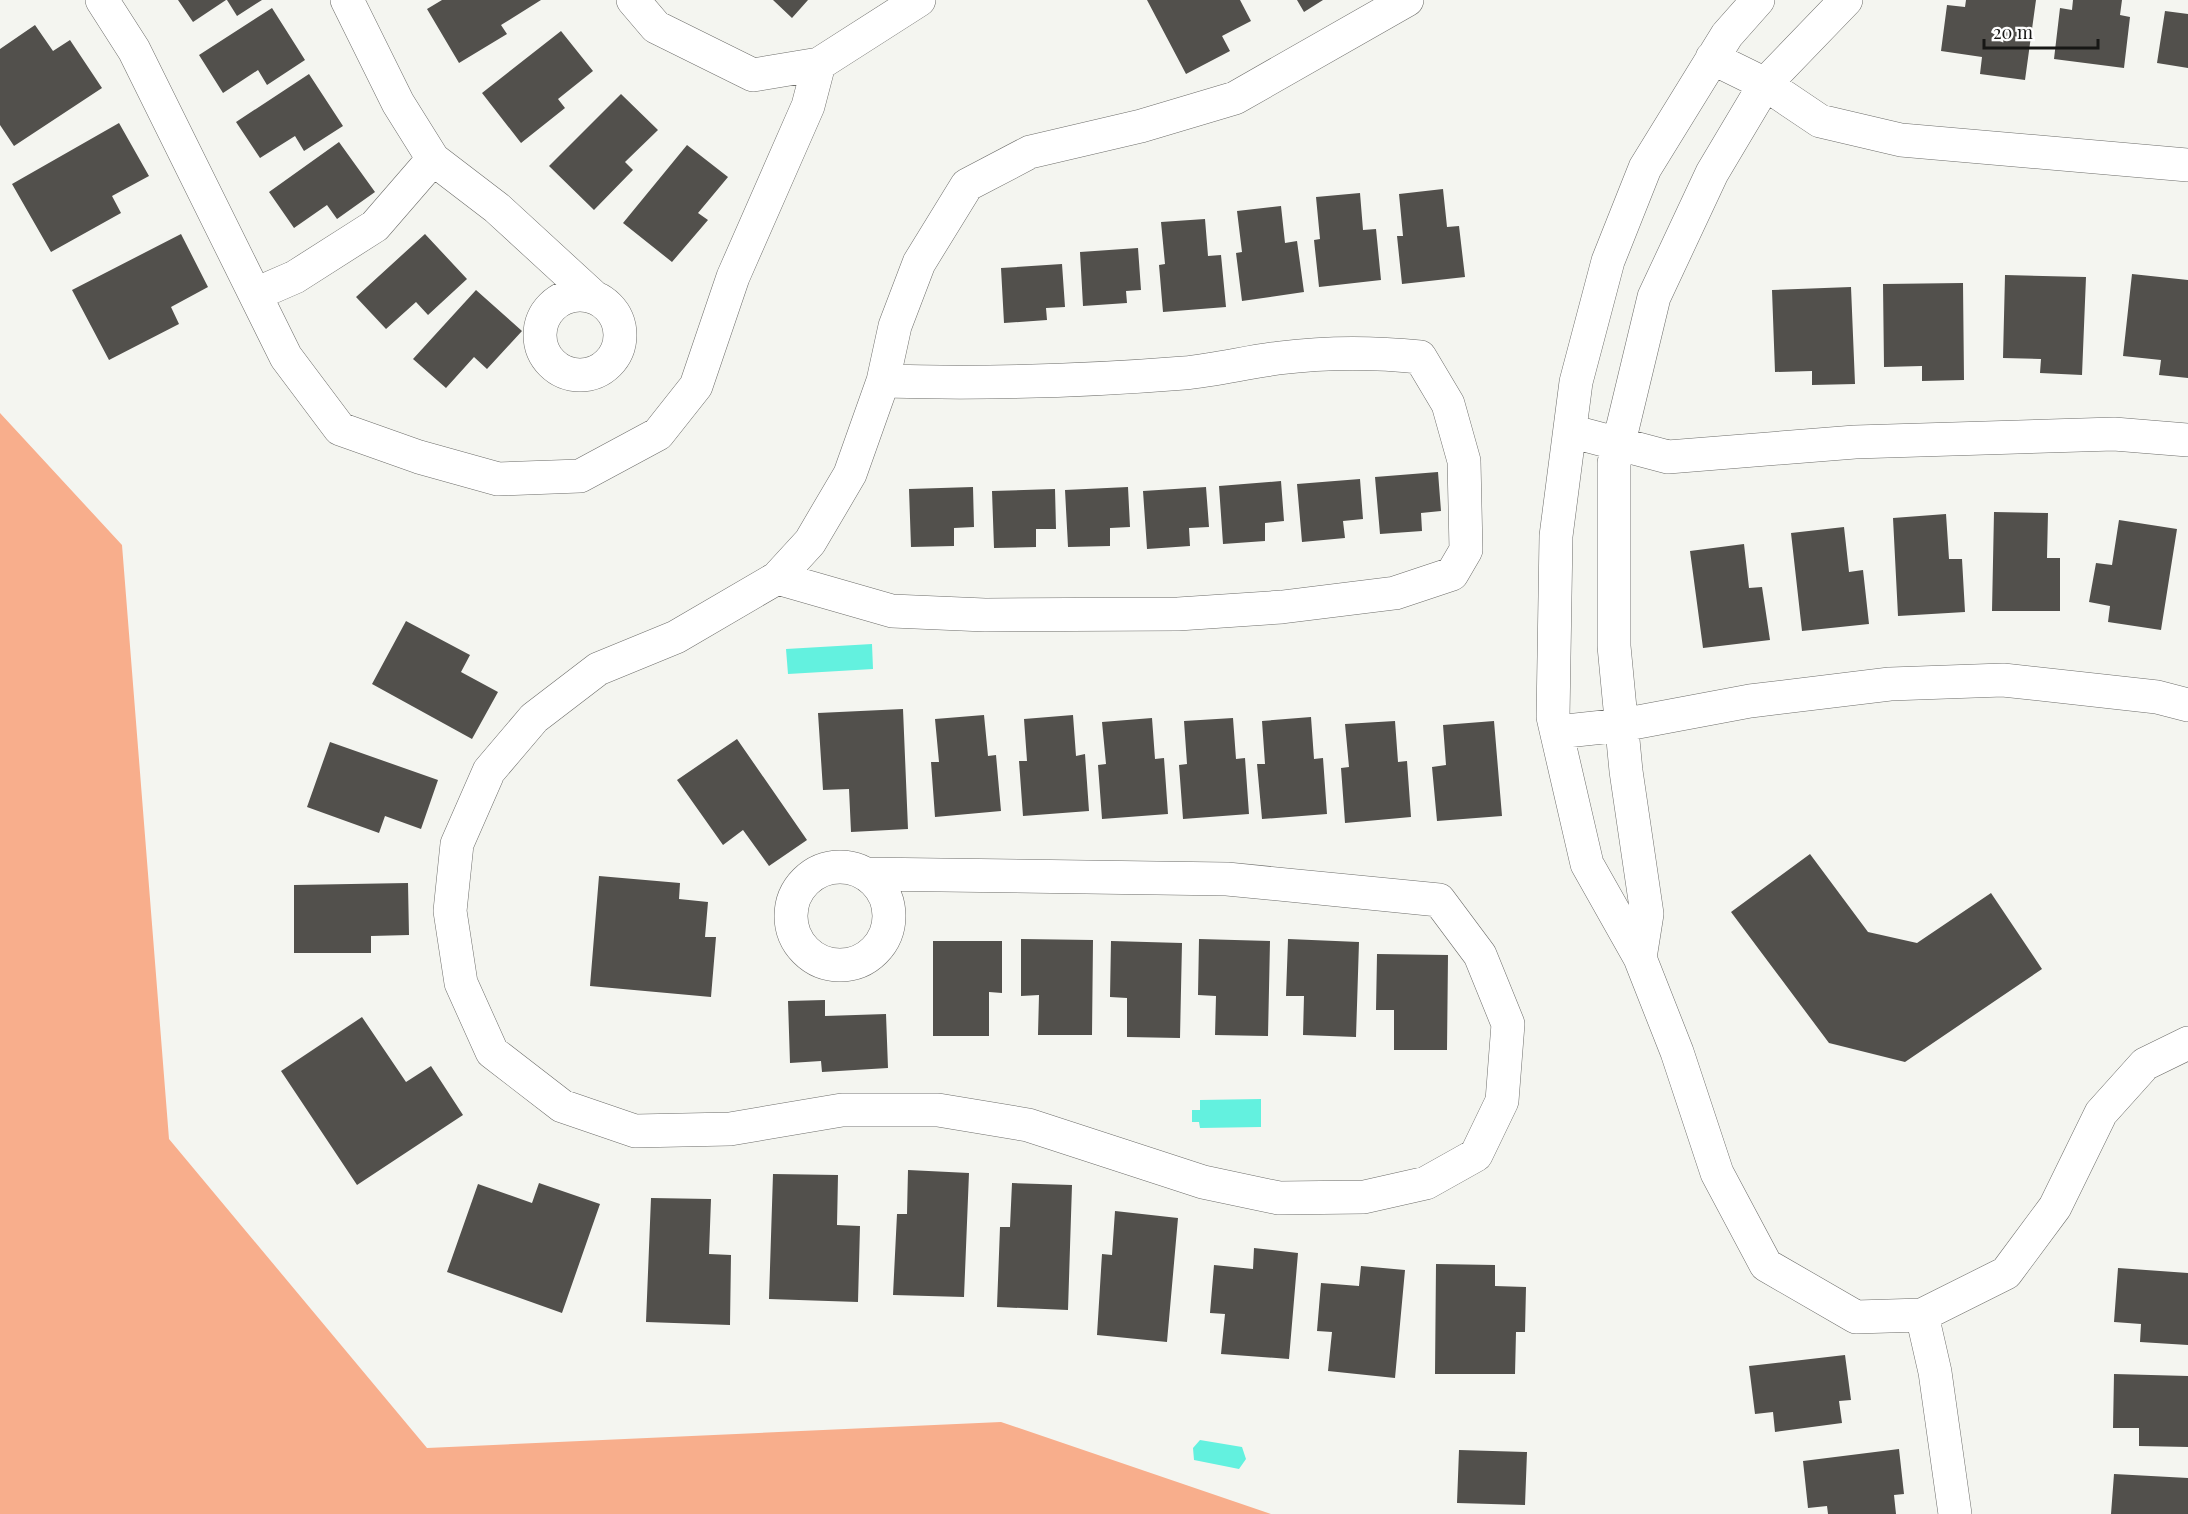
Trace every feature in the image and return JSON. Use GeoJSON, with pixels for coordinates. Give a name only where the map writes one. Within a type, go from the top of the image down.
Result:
{"type":"FeatureCollection","features":[{"type":"Feature","properties":{"kind":"street"},"geometry":{"type":"LineString","coordinates":[[102,0],[134,50],[286,357],[340,429],[419,457],[498,479],[580,476],[658,434],[696,386],[734,276],[808,106],[819,64]]}},
{"type":"Feature","properties":{"kind":"street"},"geometry":{"type":"LineString","coordinates":[[347,0],[398,103],[433,159],[497,208],[595,298],[606,304],[614,314],[619,326],[616,351],[599,370],[573,375],[550,362],[543,351],[540,338],[541,324],[547,312],[556,303],[574,296],[595,298]]}},
{"type":"Feature","properties":{"kind":"street"},"geometry":{"type":"LineString","coordinates":[[633,0],[656,27],[753,75],[819,64],[919,0]]}},
{"type":"Feature","properties":{"kind":"street"},"geometry":{"type":"LineString","coordinates":[[953,875],[907,896],[889,922],[884,937],[875,950],[862,960],[846,965],[830,965],[816,959],[802,948],[794,935],[790,919],[792,903],[799,888],[811,877],[825,869],[842,867],[865,874],[953,875],[1227,879],[1439,900],[1480,955],[1508,1024],[1502,1101],[1476,1155],[1426,1183],[1364,1197],[1279,1198],[1203,1182],[1028,1125],[938,1110],[842,1110],[730,1129],[635,1131],[562,1106],[492,1052],[461,983],[450,911],[457,844],[489,771],[534,718],[598,669],[676,637],[777,578],[810,542],[850,474],[883,381],[895,326],[920,263],[967,185],[1029,152],[1141,126],[1235,98],[1407,0]]}},
{"type":"Feature","properties":{"kind":"street"},"geometry":{"type":"LineString","coordinates":[[1758,0],[1727,35],[1645,168],[1608,261],[1576,382],[1556,536],[1553,717],[1587,864],[1640,958],[1677,1052],[1717,1173],[1766,1265],[1856,1317],[1922,1315],[2006,1273],[2055,1208],[2101,1113],[2145,1064],[2188,1043]]}},
{"type":"Feature","properties":{"kind":"street"},"geometry":{"type":"LineString","coordinates":[[1640,958],[1647,914],[1614,646],[1614,463],[1654,297],[1712,173],[1765,84],[1846,0]]}},
{"type":"Feature","properties":{"kind":"street"},"geometry":{"type":"LineString","coordinates":[[1712,58],[1765,84],[1820,121],[1901,140],[2188,165]]}},
{"type":"Feature","properties":{"kind":"street"},"geometry":{"type":"LineString","coordinates":[[256,294],[296,277],[375,226],[433,159]]}},
{"type":"Feature","properties":{"kind":"street"},"geometry":{"type":"LineString","coordinates":[[534,242],[552,274],[556,303]]}},
{"type":"Feature","properties":{"kind":"street"},"geometry":{"type":"LineString","coordinates":[[777,578],[892,610],[985,615],[1178,614],[1282,607],[1395,594],[1452,574],[1466,550],[1464,461],[1448,404],[1420,357],[1359,351],[1280,358],[1187,372],[1074,380],[883,381]]}},
{"type":"Feature","properties":{"kind":"street"},"geometry":{"type":"LineString","coordinates":[[1570,430],[1668,457],[1879,441],[2114,434],[2188,440]]}},
{"type":"Feature","properties":{"kind":"street"},"geometry":{"type":"LineString","coordinates":[[1557,732],[1622,725],[1750,701],[1890,684],[2003,680],[2157,697],[2188,705]]}},
{"type":"Feature","properties":{"kind":"street"},"geometry":{"type":"LineString","coordinates":[[865,874],[882,891],[888,905],[889,922]]}},
{"type":"Feature","properties":{"kind":"street"},"geometry":{"type":"LineString","coordinates":[[1922,1315],[1935,1372],[1955,1514]]}},
{"type":"Feature","properties":{"kind":"shaded area"},"geometry":{"type":"Polygon","coordinates":[[[0,413],[122,545],[169,1139],[427,1448],[1001,1422],[1271,1514],[0,1514],[0,413]]]}},
{"type":"Feature","properties":{"kind":"water"},"geometry":{"type":"Polygon","coordinates":[[[872,644],[873,669],[788,674],[786,649],[872,644]]]}},
{"type":"Feature","properties":{"kind":"water"},"geometry":{"type":"Polygon","coordinates":[[[1261,1099],[1261,1127],[1200,1128],[1199,1122],[1192,1122],[1192,1110],[1200,1110],[1200,1100],[1261,1099]]]}},
{"type":"Feature","properties":{"kind":"water"},"geometry":{"type":"Polygon","coordinates":[[[1200,1440],[1242,1447],[1246,1459],[1239,1469],[1194,1460],[1193,1448],[1200,1440]]]}},
{"type":"Feature","properties":{"kind":"building"},"geometry":{"type":"Polygon","coordinates":[[[178,0],[226,0],[193,22],[178,0]]]}},
{"type":"Feature","properties":{"kind":"building"},"geometry":{"type":"Polygon","coordinates":[[[227,0],[262,0],[237,16],[227,0]]]}},
{"type":"Feature","properties":{"kind":"building"},"geometry":{"type":"Polygon","coordinates":[[[442,0],[541,0],[501,25],[507,34],[459,63],[427,9],[442,0]]]}},
{"type":"Feature","properties":{"kind":"building"},"geometry":{"type":"Polygon","coordinates":[[[773,0],[808,0],[792,18],[773,0]]]}},
{"type":"Feature","properties":{"kind":"building"},"geometry":{"type":"Polygon","coordinates":[[[1147,0],[1240,0],[1251,21],[1222,36],[1230,51],[1186,74],[1147,0]]]}},
{"type":"Feature","properties":{"kind":"building"},"geometry":{"type":"Polygon","coordinates":[[[1297,0],[1323,0],[1304,12],[1297,0]]]}},
{"type":"Feature","properties":{"kind":"building"},"geometry":{"type":"Polygon","coordinates":[[[1966,0],[2036,0],[2025,80],[1980,74],[1982,57],[1941,51],[1947,5],[1965,7],[1966,0]]]}},
{"type":"Feature","properties":{"kind":"building"},"geometry":{"type":"Polygon","coordinates":[[[2073,0],[2122,0],[2120,15],[2130,17],[2124,68],[2054,59],[2060,8],[2072,10],[2073,0]]]}},
{"type":"Feature","properties":{"kind":"building"},"geometry":{"type":"Polygon","coordinates":[[[272,8],[305,60],[267,85],[258,70],[223,93],[199,55],[272,8]]]}},
{"type":"Feature","properties":{"kind":"building"},"geometry":{"type":"Polygon","coordinates":[[[2165,11],[2188,14],[2188,68],[2157,63],[2165,11]]]}},
{"type":"Feature","properties":{"kind":"building"},"geometry":{"type":"Polygon","coordinates":[[[35,25],[53,51],[70,40],[102,88],[14,146],[0,125],[0,49],[35,25]]]}},
{"type":"Feature","properties":{"kind":"building"},"geometry":{"type":"Polygon","coordinates":[[[561,31],[593,71],[558,99],[565,108],[521,143],[482,93],[561,31]]]}},
{"type":"Feature","properties":{"kind":"building"},"geometry":{"type":"Polygon","coordinates":[[[309,74],[343,126],[304,151],[295,136],[260,158],[236,122],[309,74]]]}},
{"type":"Feature","properties":{"kind":"building"},"geometry":{"type":"Polygon","coordinates":[[[621,94],[658,130],[625,162],[633,170],[594,210],[549,166],[621,94]]]}},
{"type":"Feature","properties":{"kind":"building"},"geometry":{"type":"Polygon","coordinates":[[[119,123],[149,176],[112,196],[121,213],[51,252],[12,184],[119,123]]]}},
{"type":"Feature","properties":{"kind":"building"},"geometry":{"type":"Polygon","coordinates":[[[339,142],[375,192],[337,219],[327,205],[294,228],[269,192],[339,142]]]}},
{"type":"Feature","properties":{"kind":"building"},"geometry":{"type":"Polygon","coordinates":[[[687,145],[728,177],[698,213],[708,220],[672,262],[623,223],[687,145]]]}},
{"type":"Feature","properties":{"kind":"building"},"geometry":{"type":"Polygon","coordinates":[[[1443,189],[1447,227],[1459,226],[1465,277],[1402,284],[1397,236],[1403,236],[1399,194],[1443,189]]]}},
{"type":"Feature","properties":{"kind":"building"},"geometry":{"type":"Polygon","coordinates":[[[1360,193],[1363,230],[1376,229],[1381,280],[1319,287],[1314,240],[1320,239],[1316,197],[1360,193]]]}},
{"type":"Feature","properties":{"kind":"building"},"geometry":{"type":"Polygon","coordinates":[[[1281,206],[1285,243],[1297,241],[1304,292],[1242,301],[1236,253],[1242,252],[1237,211],[1281,206]]]}},
{"type":"Feature","properties":{"kind":"building"},"geometry":{"type":"Polygon","coordinates":[[[1205,219],[1208,256],[1221,255],[1226,307],[1163,312],[1159,265],[1165,264],[1161,222],[1205,219]]]}},
{"type":"Feature","properties":{"kind":"building"},"geometry":{"type":"Polygon","coordinates":[[[181,234],[208,287],[171,307],[179,324],[109,360],[72,290],[181,234]]]}},
{"type":"Feature","properties":{"kind":"building"},"geometry":{"type":"Polygon","coordinates":[[[425,234],[467,279],[428,315],[416,302],[386,329],[356,297],[425,234]]]}},
{"type":"Feature","properties":{"kind":"building"},"geometry":{"type":"Polygon","coordinates":[[[1138,248],[1141,290],[1126,291],[1127,303],[1083,306],[1080,252],[1138,248]]]}},
{"type":"Feature","properties":{"kind":"building"},"geometry":{"type":"Polygon","coordinates":[[[1062,264],[1065,307],[1046,308],[1047,320],[1004,323],[1001,268],[1062,264]]]}},
{"type":"Feature","properties":{"kind":"building"},"geometry":{"type":"Polygon","coordinates":[[[2132,274],[2188,280],[2188,378],[2159,375],[2161,360],[2123,356],[2132,274]]]}},
{"type":"Feature","properties":{"kind":"building"},"geometry":{"type":"Polygon","coordinates":[[[2005,275],[2086,277],[2082,375],[2040,373],[2041,359],[2003,358],[2005,275]]]}},
{"type":"Feature","properties":{"kind":"building"},"geometry":{"type":"Polygon","coordinates":[[[1963,283],[1964,380],[1922,381],[1922,366],[1884,367],[1883,284],[1963,283]]]}},
{"type":"Feature","properties":{"kind":"building"},"geometry":{"type":"Polygon","coordinates":[[[1851,287],[1855,384],[1812,385],[1812,371],[1775,372],[1772,290],[1851,287]]]}},
{"type":"Feature","properties":{"kind":"building"},"geometry":{"type":"Polygon","coordinates":[[[476,290],[522,331],[487,369],[474,357],[446,388],[413,359],[476,290]]]}},
{"type":"Feature","properties":{"kind":"building"},"geometry":{"type":"Polygon","coordinates":[[[1438,472],[1441,511],[1421,513],[1422,531],[1380,534],[1375,477],[1438,472]]]}},
{"type":"Feature","properties":{"kind":"building"},"geometry":{"type":"Polygon","coordinates":[[[1360,479],[1363,519],[1343,521],[1345,538],[1302,542],[1297,484],[1360,479]]]}},
{"type":"Feature","properties":{"kind":"building"},"geometry":{"type":"Polygon","coordinates":[[[1281,481],[1284,521],[1265,523],[1265,541],[1223,544],[1219,486],[1281,481]]]}},
{"type":"Feature","properties":{"kind":"building"},"geometry":{"type":"Polygon","coordinates":[[[973,487],[974,527],[954,528],[954,546],[911,547],[909,489],[973,487]]]}},
{"type":"Feature","properties":{"kind":"building"},"geometry":{"type":"Polygon","coordinates":[[[1128,487],[1130,527],[1110,528],[1110,546],[1068,547],[1065,490],[1128,487]]]}},
{"type":"Feature","properties":{"kind":"building"},"geometry":{"type":"Polygon","coordinates":[[[1206,487],[1209,527],[1189,528],[1190,546],[1147,549],[1143,491],[1206,487]]]}},
{"type":"Feature","properties":{"kind":"building"},"geometry":{"type":"Polygon","coordinates":[[[1055,489],[1056,529],[1036,529],[1036,547],[994,548],[992,491],[1055,489]]]}},
{"type":"Feature","properties":{"kind":"building"},"geometry":{"type":"Polygon","coordinates":[[[1994,512],[2048,513],[2047,558],[2060,558],[2060,611],[1992,611],[1994,512]]]}},
{"type":"Feature","properties":{"kind":"building"},"geometry":{"type":"Polygon","coordinates":[[[1946,514],[1949,559],[1962,559],[1965,612],[1898,616],[1893,518],[1946,514]]]}},
{"type":"Feature","properties":{"kind":"building"},"geometry":{"type":"Polygon","coordinates":[[[2119,520],[2177,529],[2161,630],[2108,622],[2110,606],[2089,602],[2096,563],[2112,565],[2119,520]]]}},
{"type":"Feature","properties":{"kind":"building"},"geometry":{"type":"Polygon","coordinates":[[[1844,527],[1849,572],[1863,570],[1869,624],[1802,631],[1791,533],[1844,527]]]}},
{"type":"Feature","properties":{"kind":"building"},"geometry":{"type":"Polygon","coordinates":[[[1744,544],[1749,588],[1762,587],[1770,640],[1703,648],[1690,551],[1744,544]]]}},
{"type":"Feature","properties":{"kind":"building"},"geometry":{"type":"Polygon","coordinates":[[[406,621],[470,655],[461,672],[498,692],[472,739],[372,684],[406,621]]]}},
{"type":"Feature","properties":{"kind":"building"},"geometry":{"type":"Polygon","coordinates":[[[903,709],[908,829],[851,832],[849,789],[823,790],[818,713],[903,709]]]}},
{"type":"Feature","properties":{"kind":"building"},"geometry":{"type":"Polygon","coordinates":[[[984,715],[988,756],[996,755],[1001,811],[935,817],[931,762],[939,762],[935,719],[984,715]]]}},
{"type":"Feature","properties":{"kind":"building"},"geometry":{"type":"Polygon","coordinates":[[[1073,715],[1076,756],[1085,754],[1089,811],[1023,816],[1019,761],[1027,761],[1024,719],[1073,715]]]}},
{"type":"Feature","properties":{"kind":"building"},"geometry":{"type":"Polygon","coordinates":[[[1311,717],[1314,759],[1323,758],[1327,814],[1262,819],[1257,764],[1265,764],[1262,721],[1311,717]]]}},
{"type":"Feature","properties":{"kind":"building"},"geometry":{"type":"Polygon","coordinates":[[[1152,718],[1155,759],[1164,758],[1168,814],[1102,819],[1098,765],[1106,764],[1102,722],[1152,718]]]}},
{"type":"Feature","properties":{"kind":"building"},"geometry":{"type":"Polygon","coordinates":[[[1233,718],[1236,759],[1245,758],[1249,814],[1183,819],[1179,765],[1187,764],[1184,721],[1233,718]]]}},
{"type":"Feature","properties":{"kind":"building"},"geometry":{"type":"Polygon","coordinates":[[[1395,721],[1398,762],[1407,761],[1411,817],[1345,823],[1341,768],[1349,767],[1345,724],[1395,721]]]}},
{"type":"Feature","properties":{"kind":"building"},"geometry":{"type":"Polygon","coordinates":[[[1494,721],[1502,816],[1437,821],[1432,767],[1446,765],[1443,725],[1494,721]]]}},
{"type":"Feature","properties":{"kind":"building"},"geometry":{"type":"Polygon","coordinates":[[[737,739],[807,840],[769,866],[743,830],[723,845],[677,780],[737,739]]]}},
{"type":"Feature","properties":{"kind":"building"},"geometry":{"type":"Polygon","coordinates":[[[330,742],[438,780],[421,829],[385,816],[379,833],[307,807],[330,742]]]}},
{"type":"Feature","properties":{"kind":"building"},"geometry":{"type":"Polygon","coordinates":[[[1810,854],[1868,932],[1917,943],[1991,893],[2042,969],[1905,1062],[1829,1043],[1731,912],[1810,854]]]}},
{"type":"Feature","properties":{"kind":"building"},"geometry":{"type":"Polygon","coordinates":[[[599,876],[680,883],[679,899],[708,902],[705,937],[716,937],[711,997],[590,986],[599,876]]]}},
{"type":"Feature","properties":{"kind":"building"},"geometry":{"type":"Polygon","coordinates":[[[408,883],[409,935],[371,936],[371,953],[294,953],[294,885],[408,883]]]}},
{"type":"Feature","properties":{"kind":"building"},"geometry":{"type":"Polygon","coordinates":[[[1021,939],[1093,940],[1092,1035],[1038,1035],[1039,995],[1021,996],[1021,939]]]}},
{"type":"Feature","properties":{"kind":"building"},"geometry":{"type":"Polygon","coordinates":[[[1199,939],[1270,941],[1268,1036],[1215,1035],[1216,996],[1198,995],[1199,939]]]}},
{"type":"Feature","properties":{"kind":"building"},"geometry":{"type":"Polygon","coordinates":[[[1288,939],[1359,942],[1356,1037],[1303,1035],[1304,996],[1286,996],[1288,939]]]}},
{"type":"Feature","properties":{"kind":"building"},"geometry":{"type":"Polygon","coordinates":[[[933,941],[1002,941],[1002,993],[989,992],[989,1036],[933,1036],[933,941]]]}},
{"type":"Feature","properties":{"kind":"building"},"geometry":{"type":"Polygon","coordinates":[[[1111,941],[1182,943],[1180,1038],[1127,1037],[1127,998],[1110,997],[1111,941]]]}},
{"type":"Feature","properties":{"kind":"building"},"geometry":{"type":"Polygon","coordinates":[[[1377,954],[1448,955],[1447,1050],[1394,1050],[1394,1010],[1376,1010],[1377,954]]]}},
{"type":"Feature","properties":{"kind":"building"},"geometry":{"type":"Polygon","coordinates":[[[825,1000],[825,1016],[886,1014],[888,1068],[822,1072],[821,1061],[790,1063],[788,1001],[825,1000]]]}},
{"type":"Feature","properties":{"kind":"building"},"geometry":{"type":"Polygon","coordinates":[[[362,1017],[406,1082],[431,1066],[463,1115],[357,1185],[281,1071],[362,1017]]]}},
{"type":"Feature","properties":{"kind":"building"},"geometry":{"type":"Polygon","coordinates":[[[908,1170],[969,1173],[964,1297],[893,1295],[897,1214],[907,1214],[908,1170]]]}},
{"type":"Feature","properties":{"kind":"building"},"geometry":{"type":"Polygon","coordinates":[[[773,1174],[838,1175],[837,1225],[860,1226],[858,1302],[769,1299],[773,1174]]]}},
{"type":"Feature","properties":{"kind":"building"},"geometry":{"type":"Polygon","coordinates":[[[539,1183],[600,1204],[562,1313],[447,1272],[478,1184],[532,1203],[539,1183]]]}},
{"type":"Feature","properties":{"kind":"building"},"geometry":{"type":"Polygon","coordinates":[[[1012,1183],[1072,1185],[1068,1310],[997,1307],[1000,1227],[1010,1227],[1012,1183]]]}},
{"type":"Feature","properties":{"kind":"building"},"geometry":{"type":"Polygon","coordinates":[[[651,1198],[711,1199],[709,1254],[731,1255],[730,1325],[646,1322],[651,1198]]]}},
{"type":"Feature","properties":{"kind":"building"},"geometry":{"type":"Polygon","coordinates":[[[1115,1211],[1178,1218],[1167,1342],[1097,1335],[1102,1254],[1112,1255],[1115,1211]]]}},
{"type":"Feature","properties":{"kind":"building"},"geometry":{"type":"Polygon","coordinates":[[[1254,1248],[1298,1253],[1289,1359],[1221,1354],[1225,1314],[1210,1313],[1214,1265],[1253,1269],[1254,1248]]]}},
{"type":"Feature","properties":{"kind":"building"},"geometry":{"type":"Polygon","coordinates":[[[1436,1264],[1495,1265],[1495,1286],[1526,1287],[1525,1332],[1516,1332],[1515,1374],[1435,1374],[1436,1264]]]}},
{"type":"Feature","properties":{"kind":"building"},"geometry":{"type":"Polygon","coordinates":[[[1361,1266],[1405,1270],[1395,1378],[1328,1371],[1332,1332],[1317,1331],[1321,1283],[1359,1286],[1361,1266]]]}},
{"type":"Feature","properties":{"kind":"building"},"geometry":{"type":"Polygon","coordinates":[[[2118,1268],[2188,1273],[2188,1345],[2140,1342],[2141,1324],[2114,1322],[2118,1268]]]}},
{"type":"Feature","properties":{"kind":"building"},"geometry":{"type":"Polygon","coordinates":[[[1845,1355],[1851,1400],[1839,1401],[1842,1423],[1775,1432],[1773,1412],[1755,1414],[1749,1366],[1845,1355]]]}},
{"type":"Feature","properties":{"kind":"building"},"geometry":{"type":"Polygon","coordinates":[[[2114,1374],[2188,1376],[2188,1447],[2139,1446],[2139,1428],[2113,1428],[2114,1374]]]}},
{"type":"Feature","properties":{"kind":"building"},"geometry":{"type":"Polygon","coordinates":[[[1899,1449],[1904,1494],[1894,1495],[1896,1514],[1828,1514],[1827,1506],[1808,1508],[1803,1461],[1899,1449]]]}},
{"type":"Feature","properties":{"kind":"building"},"geometry":{"type":"Polygon","coordinates":[[[1459,1450],[1527,1452],[1525,1505],[1457,1503],[1459,1450]]]}},
{"type":"Feature","properties":{"kind":"building"},"geometry":{"type":"Polygon","coordinates":[[[2114,1474],[2188,1478],[2188,1514],[2111,1514],[2114,1474]]]}}]}
